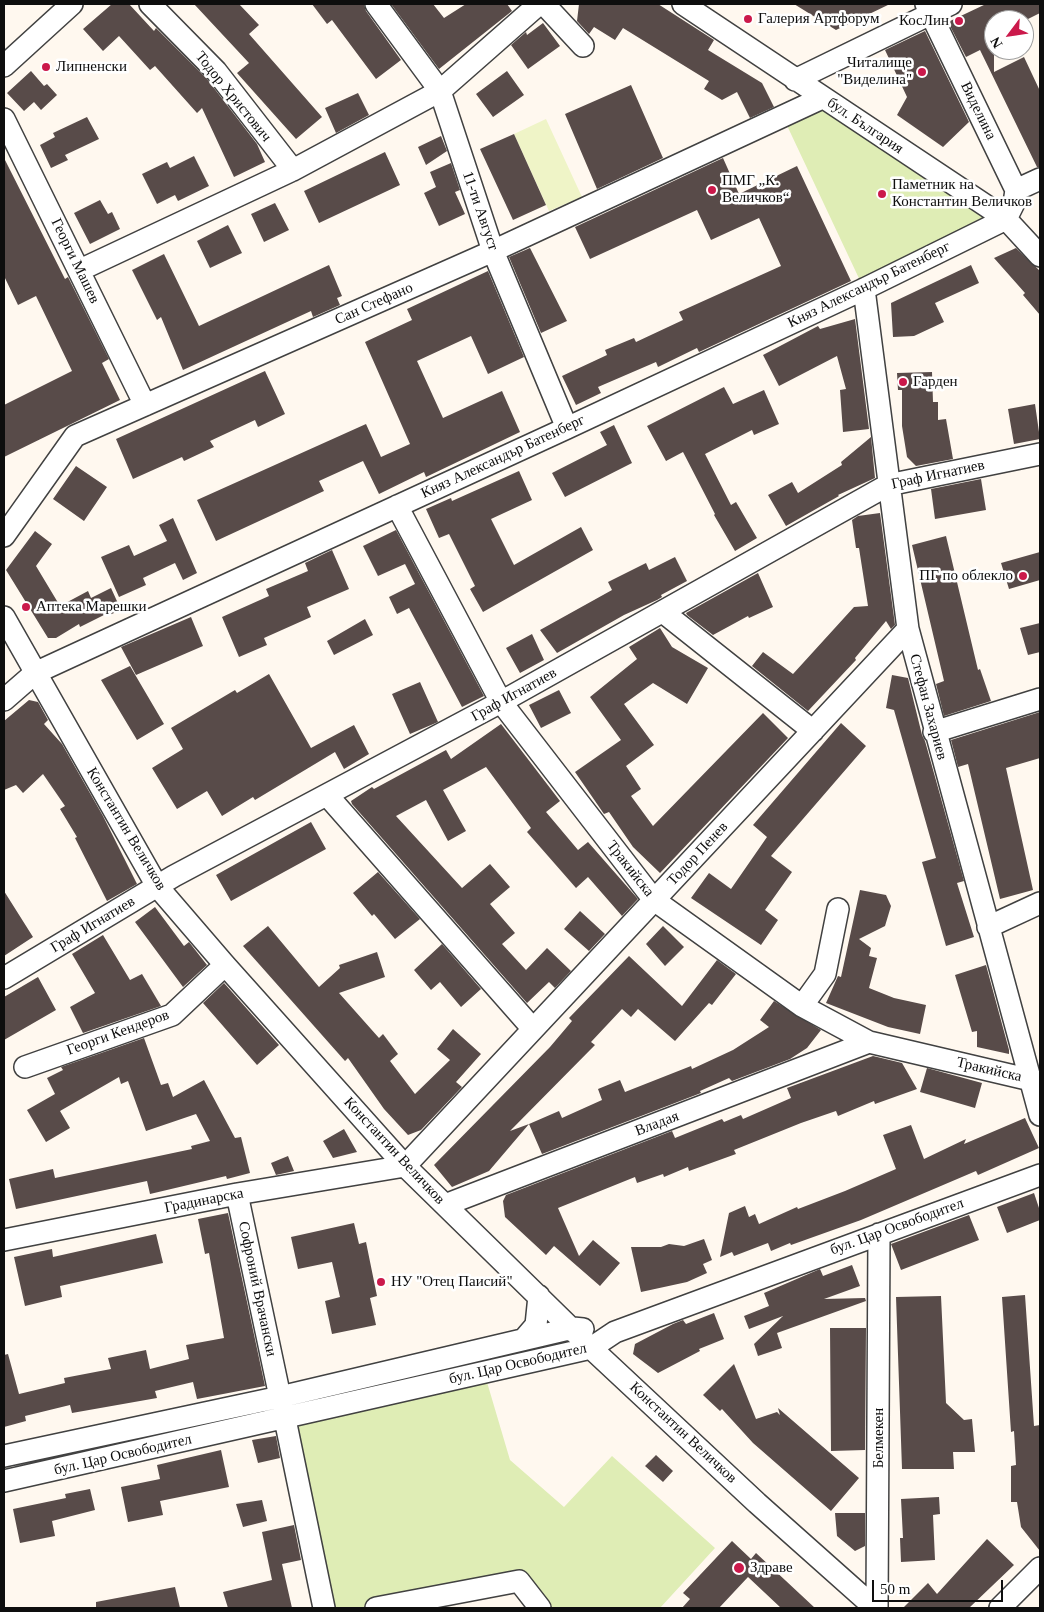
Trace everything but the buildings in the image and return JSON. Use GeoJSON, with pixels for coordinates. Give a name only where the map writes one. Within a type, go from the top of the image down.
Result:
{"type":"FeatureCollection","features":[{"type":"Feature","properties":{"kind":"street"},"geometry":{"type":"LineString","coordinates":[[4,66],[72,4]]}},
{"type":"Feature","properties":{"kind":"street","name":"Тодор Христович"},"geometry":{"type":"LineString","coordinates":[[150,4],[216,72],[293,170]]}},
{"type":"Feature","properties":{"kind":"street","name":"11-ти Август"},"geometry":{"type":"LineString","coordinates":[[376,4],[440,91],[493,251],[567,428]]}},
{"type":"Feature","properties":{"kind":"street"},"geometry":{"type":"LineString","coordinates":[[80,270],[293,170],[440,91],[540,4]]}},
{"type":"Feature","properties":{"kind":"street"},"geometry":{"type":"LineString","coordinates":[[544,4],[583,46]]}},
{"type":"Feature","properties":{"kind":"street","name":"бул. България"},"geometry":{"type":"LineString","coordinates":[[683,4],[1006,219],[1040,256]]}},
{"type":"Feature","properties":{"kind":"street"},"geometry":{"type":"LineString","coordinates":[[795,80],[928,8],[951,4]]}},
{"type":"Feature","properties":{"kind":"street","name":"Виделина"},"geometry":{"type":"LineString","coordinates":[[928,8],[1016,190]]}},
{"type":"Feature","properties":{"kind":"street","name":"Сан Стефано"},"geometry":{"type":"LineString","coordinates":[[4,536],[75,436],[493,251],[822,98]]}},
{"type":"Feature","properties":{"kind":"street","name":"Георги Машев"},"geometry":{"type":"LineString","coordinates":[[4,119],[145,404]]}},
{"type":"Feature","properties":{"kind":"street"},"geometry":{"type":"LineString","coordinates":[[1006,219],[1014,203],[1016,190],[1039,179]]}},
{"type":"Feature","properties":{"kind":"street","name":"Княз Александър Батенберг"},"geometry":{"type":"LineString","coordinates":[[4,700],[36,673],[864,289],[1006,219]]}},
{"type":"Feature","properties":{"kind":"street","name":"Стефан Захариев"},"geometry":{"type":"LineString","coordinates":[[864,289],[908,629],[934,732],[1040,1115]]}},
{"type":"Feature","properties":{"kind":"street","name":"Граф Игнатиев"},"geometry":{"type":"LineString","coordinates":[[4,978],[157,886],[501,702],[664,612],[888,484],[1040,454]]}},
{"type":"Feature","properties":{"kind":"street","name":"Тракийска"},"geometry":{"type":"LineString","coordinates":[[397,506],[501,702],[654,900],[802,1006],[869,1042],[1031,1080]]}},
{"type":"Feature","properties":{"kind":"street"},"geometry":{"type":"LineString","coordinates":[[664,612],[813,731]]}},
{"type":"Feature","properties":{"kind":"street","name":"Константин Величков"},"geometry":{"type":"LineString","coordinates":[[4,617],[157,886],[225,965],[405,1166],[573,1328],[591,1348],[757,1502],[876,1608]]}},
{"type":"Feature","properties":{"kind":"street","name":"Тодор Пенев"},"geometry":{"type":"LineString","coordinates":[[405,1166],[908,629]]}},
{"type":"Feature","properties":{"kind":"street"},"geometry":{"type":"LineString","coordinates":[[934,732],[1040,699]]}},
{"type":"Feature","properties":{"kind":"street"},"geometry":{"type":"LineString","coordinates":[[327,795],[533,1029]]}},
{"type":"Feature","properties":{"kind":"street"},"geometry":{"type":"LineString","coordinates":[[988,926],[1040,904]]}},
{"type":"Feature","properties":{"kind":"street"},"geometry":{"type":"LineString","coordinates":[[802,1006],[825,974],[838,909]]}},
{"type":"Feature","properties":{"kind":"street","name":"Георги Кендеров"},"geometry":{"type":"LineString","coordinates":[[25,1067],[172,1015],[225,965]]}},
{"type":"Feature","properties":{"kind":"street","name":"Владая"},"geometry":{"type":"LineString","coordinates":[[445,1205],[869,1042]]}},
{"type":"Feature","properties":{"kind":"street","name":"Градинарска"},"geometry":{"type":"LineString","coordinates":[[4,1240],[237,1194],[405,1166]]}},
{"type":"Feature","properties":{"kind":"street","name":"бул. Цар Освободител"},"geometry":{"type":"LineString","coordinates":[[4,1482],[591,1348],[616,1332],[1040,1175]]}},
{"type":"Feature","properties":{"kind":"street","name":"Софроний Врачански"},"geometry":{"type":"LineString","coordinates":[[237,1194],[278,1390]]}},
{"type":"Feature","properties":{"kind":"street","name":"Белмекен"},"geometry":{"type":"LineString","coordinates":[[876,1608],[879,1234]]}},
{"type":"Feature","properties":{"kind":"street"},"geometry":{"type":"LineString","coordinates":[[524,1339],[536,1325],[539,1296]]}},
{"type":"Feature","properties":{"kind":"street","name":"бул. Цар Освободител"},"geometry":{"type":"LineString","coordinates":[[4,1456],[278,1390],[573,1328],[616,1332]]}},
{"type":"Feature","properties":{"kind":"street"},"geometry":{"type":"LineString","coordinates":[[285,1419],[324,1608]]}},
{"type":"Feature","properties":{"kind":"street"},"geometry":{"type":"LineString","coordinates":[[1000,1608],[1040,1568]]}},
{"type":"Feature","properties":{"kind":"street"},"geometry":{"type":"LineString","coordinates":[[376,1608],[519,1581],[540,1608]]}},
{"type":"Feature","properties":{"kind":"green space"},"geometry":{"type":"Polygon","coordinates":[[[822,98],[1006,219],[864,289],[783,117],[822,98]]]}},
{"type":"Feature","properties":{"kind":"green space"},"geometry":{"type":"Polygon","coordinates":[[[546,119],[582,197],[549,211],[514,134],[546,119]]]}},
{"type":"Feature","properties":{"kind":"green space"},"geometry":{"type":"Polygon","coordinates":[[[484,1372],[510,1460],[564,1507],[612,1456],[715,1548],[660,1608],[540,1608],[519,1581],[377,1608],[324,1608],[285,1419],[484,1372]]]}},
{"type":"Feature","properties":{"kind":"place","name":"Галерия Артфорум"},"geometry":{"type":"Point","coordinates":[748,19]}},
{"type":"Feature","properties":{"kind":"place","name":"КосЛин"},"geometry":{"type":"Point","coordinates":[959,21]}},
{"type":"Feature","properties":{"kind":"place","name":"Липненски"},"geometry":{"type":"Point","coordinates":[46,67]}},
{"type":"Feature","properties":{"kind":"place","name":"Читалище \"Виделина\""},"geometry":{"type":"Point","coordinates":[922,72]}},
{"type":"Feature","properties":{"kind":"place","name":"ПМГ „К. Величков“"},"geometry":{"type":"Point","coordinates":[712,190]}},
{"type":"Feature","properties":{"kind":"place","name":"Паметник на Константин Величков"},"geometry":{"type":"Point","coordinates":[882,194]}},
{"type":"Feature","properties":{"kind":"place","name":"Гарден"},"geometry":{"type":"Point","coordinates":[903,382]}},
{"type":"Feature","properties":{"kind":"place","name":"ПГ по облекло"},"geometry":{"type":"Point","coordinates":[1023,576]}},
{"type":"Feature","properties":{"kind":"place","name":"Аптека Марешки"},"geometry":{"type":"Point","coordinates":[26,607]}},
{"type":"Feature","properties":{"kind":"place","name":"НУ \"Отец Паисий\""},"geometry":{"type":"Point","coordinates":[381,1282]}},
{"type":"Feature","properties":{"kind":"place","name":"Здраве"},"geometry":{"type":"Point","coordinates":[739,1568]}}]}
